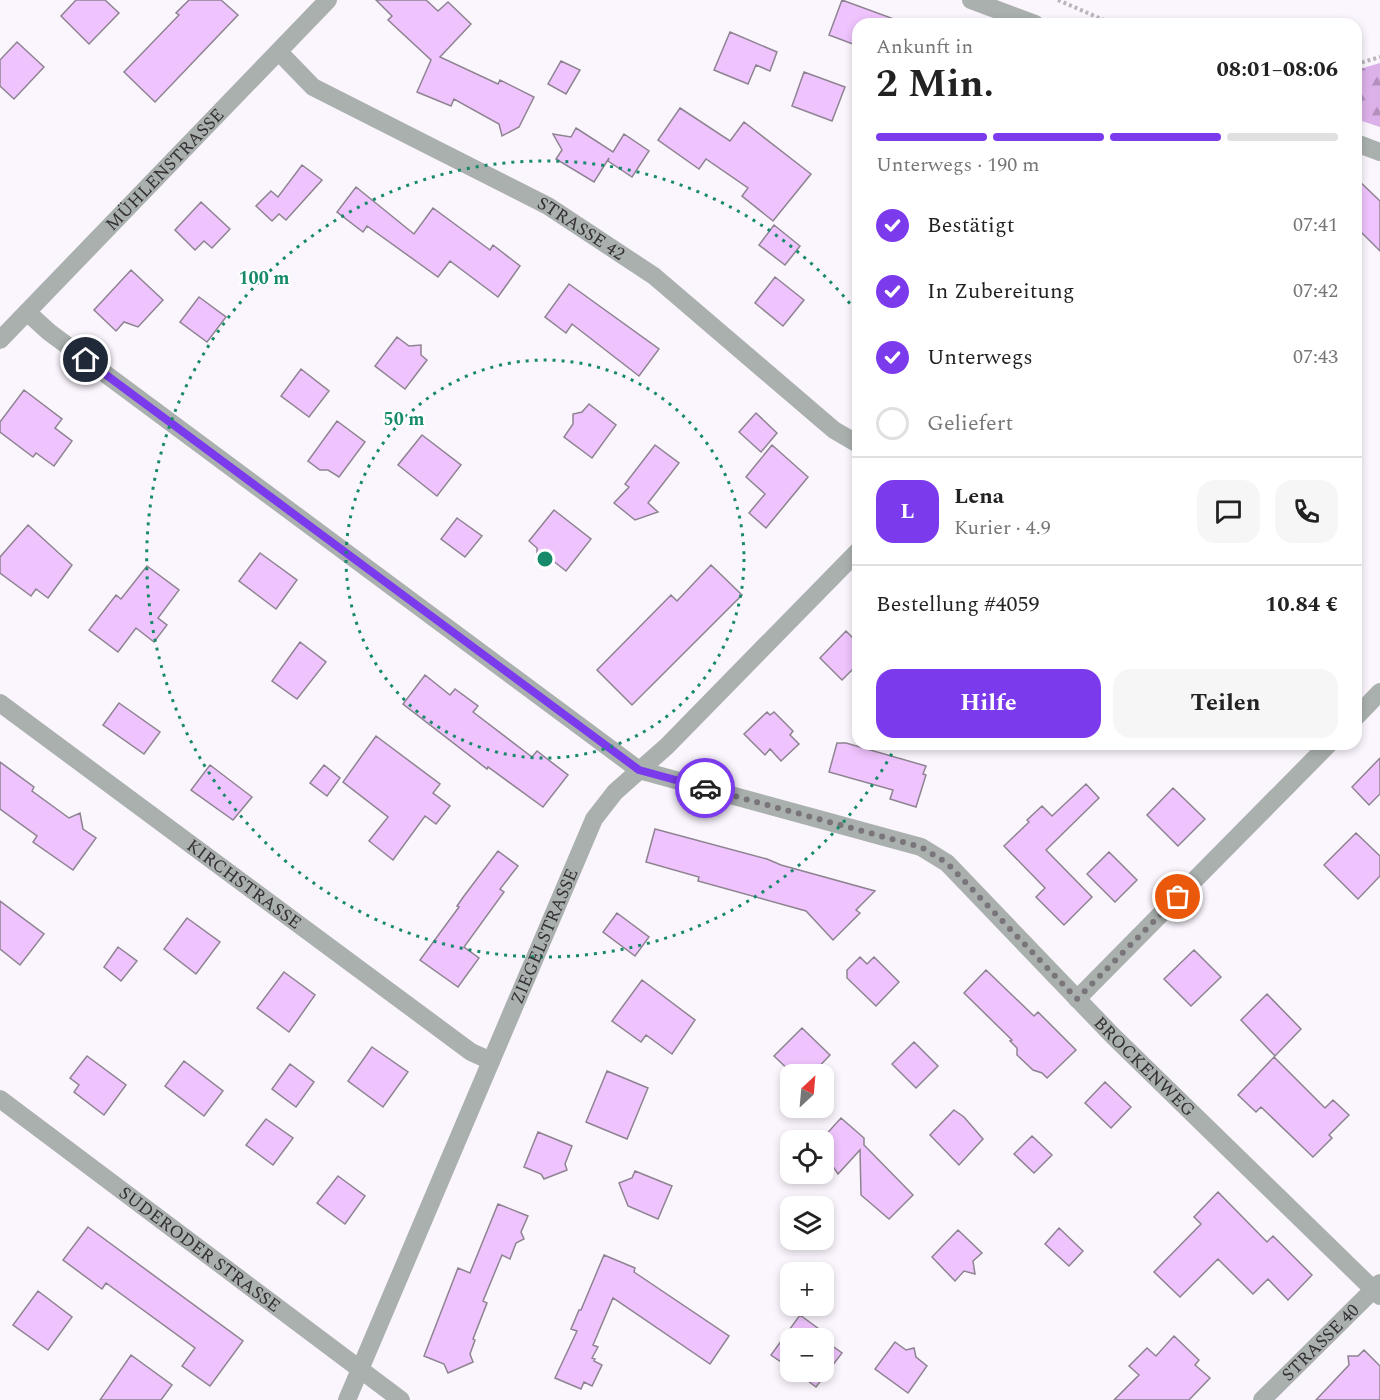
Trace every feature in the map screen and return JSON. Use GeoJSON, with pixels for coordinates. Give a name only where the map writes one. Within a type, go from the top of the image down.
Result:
{"type":"FeatureCollection","features":[{"type":"Feature","properties":{"kind":"street","name":"MÜHLENSTRASSE"},"geometry":{"type":"LineString","coordinates":[[0,340],[328,0]]}},
{"type":"Feature","properties":{"kind":"street"},"geometry":{"type":"LineString","coordinates":[[971,0],[1019,18]]}},
{"type":"Feature","properties":{"kind":"street","name":"STRASSE 42"},"geometry":{"type":"LineString","coordinates":[[279,52],[314,87],[549,206],[654,276],[834,430],[852,440]]}},
{"type":"Feature","properties":{"kind":"street"},"geometry":{"type":"LineString","coordinates":[[1362,145],[1380,152]]}},
{"type":"Feature","properties":{"kind":"street","name":"BROCKENWEG"},"geometry":{"type":"LineString","coordinates":[[27,312],[49,332],[639,770],[921,847],[947,863],[1077,999],[1378,1290]]}},
{"type":"Feature","properties":{"kind":"street","name":"ZIEGELSTRASSE"},"geometry":{"type":"LineString","coordinates":[[347,1400],[594,819],[615,792],[667,746],[852,557]]}},
{"type":"Feature","properties":{"kind":"street"},"geometry":{"type":"LineString","coordinates":[[1362,711],[1380,692]]}},
{"type":"Feature","properties":{"kind":"street","name":"KIRCHSTRASSE"},"geometry":{"type":"LineString","coordinates":[[0,703],[471,1052],[491,1061]]}},
{"type":"Feature","properties":{"kind":"street"},"geometry":{"type":"LineString","coordinates":[[1077,999],[1323,750]]}},
{"type":"Feature","properties":{"kind":"street","name":"SUDERODER STRASSE"},"geometry":{"type":"LineString","coordinates":[[0,1099],[401,1400]]}},
{"type":"Feature","properties":{"kind":"street","name":"STRASSE 40"},"geometry":{"type":"LineString","coordinates":[[1262,1400],[1378,1290]]}},
{"type":"Feature","properties":{"kind":"path"},"geometry":{"type":"LineString","coordinates":[[1059,0],[1100,18]]}},
{"type":"Feature","properties":{"kind":"path"},"geometry":{"type":"LineString","coordinates":[[1362,62],[1380,57]]}},
{"type":"Feature","properties":{"kind":"green space"},"geometry":{"type":"Polygon","coordinates":[[[1380,63],[1380,127],[1362,121],[1362,68],[1380,63]]]}},
{"type":"Feature","properties":{"kind":"building"},"geometry":{"type":"Polygon","coordinates":[[[76,0],[105,0],[119,13],[89,44],[61,16],[76,0]]]}},
{"type":"Feature","properties":{"kind":"building"},"geometry":{"type":"Polygon","coordinates":[[[189,0],[221,0],[238,15],[155,102],[124,72],[179,15],[176,13],[189,0]]]}},
{"type":"Feature","properties":{"kind":"building"},"geometry":{"type":"Polygon","coordinates":[[[376,0],[426,0],[438,11],[448,2],[471,24],[440,57],[498,84],[500,80],[534,97],[519,127],[502,136],[499,124],[454,99],[451,106],[417,92],[431,60],[388,20],[392,16],[376,0]]]}},
{"type":"Feature","properties":{"kind":"building"},"geometry":{"type":"Polygon","coordinates":[[[842,0],[891,18],[852,18],[852,44],[829,35],[842,0]]]}},
{"type":"Feature","properties":{"kind":"building"},"geometry":{"type":"Polygon","coordinates":[[[730,32],[777,52],[770,71],[756,65],[748,84],[714,70],[730,32]]]}},
{"type":"Feature","properties":{"kind":"building"},"geometry":{"type":"Polygon","coordinates":[[[17,42],[44,67],[14,99],[0,86],[0,60],[17,42]]]}},
{"type":"Feature","properties":{"kind":"building"},"geometry":{"type":"Polygon","coordinates":[[[561,61],[580,70],[566,94],[548,84],[561,61]]]}},
{"type":"Feature","properties":{"kind":"building"},"geometry":{"type":"Polygon","coordinates":[[[804,72],[845,87],[832,121],[792,106],[804,72]]]}},
{"type":"Feature","properties":{"kind":"building"},"geometry":{"type":"Polygon","coordinates":[[[680,108],[730,141],[744,122],[811,174],[773,221],[742,196],[748,188],[706,159],[699,169],[658,140],[680,108]]]}},
{"type":"Feature","properties":{"kind":"building"},"geometry":{"type":"Polygon","coordinates":[[[576,128],[613,152],[624,134],[649,151],[632,177],[608,161],[609,158],[594,182],[556,159],[562,150],[553,134],[571,137],[576,128]]]}},
{"type":"Feature","properties":{"kind":"building"},"geometry":{"type":"Polygon","coordinates":[[[302,165],[322,180],[286,220],[279,214],[272,221],[256,206],[271,191],[278,197],[302,165]]]}},
{"type":"Feature","properties":{"kind":"building"},"geometry":{"type":"Polygon","coordinates":[[[1362,184],[1380,201],[1380,251],[1362,233],[1362,184]]]}},
{"type":"Feature","properties":{"kind":"building"},"geometry":{"type":"Polygon","coordinates":[[[356,187],[414,234],[433,208],[490,250],[493,245],[520,266],[498,297],[450,261],[438,277],[367,226],[363,232],[337,212],[356,187]]]}},
{"type":"Feature","properties":{"kind":"building"},"geometry":{"type":"Polygon","coordinates":[[[201,202],[230,229],[212,248],[204,241],[195,250],[175,230],[201,202]]]}},
{"type":"Feature","properties":{"kind":"building"},"geometry":{"type":"Polygon","coordinates":[[[774,225],[800,246],[785,265],[759,245],[774,225]]]}},
{"type":"Feature","properties":{"kind":"building"},"geometry":{"type":"Polygon","coordinates":[[[131,270],[163,300],[138,327],[124,322],[116,331],[94,310],[131,270]]]}},
{"type":"Feature","properties":{"kind":"building"},"geometry":{"type":"Polygon","coordinates":[[[775,277],[804,300],[783,326],[755,303],[775,277]]]}},
{"type":"Feature","properties":{"kind":"building"},"geometry":{"type":"Polygon","coordinates":[[[569,284],[659,349],[639,376],[572,324],[566,333],[545,317],[569,284]]]}},
{"type":"Feature","properties":{"kind":"building"},"geometry":{"type":"Polygon","coordinates":[[[199,297],[226,317],[207,342],[180,322],[199,297]]]}},
{"type":"Feature","properties":{"kind":"building"},"geometry":{"type":"Polygon","coordinates":[[[397,337],[409,346],[421,345],[421,355],[427,360],[405,389],[375,366],[397,337]]]}},
{"type":"Feature","properties":{"kind":"building"},"geometry":{"type":"Polygon","coordinates":[[[301,369],[329,391],[309,417],[281,396],[301,369]]]}},
{"type":"Feature","properties":{"kind":"building"},"geometry":{"type":"Polygon","coordinates":[[[24,390],[62,419],[55,428],[72,441],[54,466],[36,453],[33,457],[0,432],[0,422],[24,390]]]}},
{"type":"Feature","properties":{"kind":"building"},"geometry":{"type":"Polygon","coordinates":[[[589,404],[616,425],[592,458],[564,437],[573,424],[573,414],[582,412],[589,404]]]}},
{"type":"Feature","properties":{"kind":"building"},"geometry":{"type":"Polygon","coordinates":[[[756,413],[777,433],[761,452],[739,432],[756,413]]]}},
{"type":"Feature","properties":{"kind":"building"},"geometry":{"type":"Polygon","coordinates":[[[337,421],[365,442],[339,477],[328,470],[320,470],[308,461],[337,421]]]}},
{"type":"Feature","properties":{"kind":"building"},"geometry":{"type":"Polygon","coordinates":[[[422,435],[461,465],[437,496],[398,465],[422,435]]]}},
{"type":"Feature","properties":{"kind":"building"},"geometry":{"type":"Polygon","coordinates":[[[655,445],[679,463],[648,503],[658,512],[635,520],[614,503],[629,487],[625,484],[655,445]]]}},
{"type":"Feature","properties":{"kind":"building"},"geometry":{"type":"Polygon","coordinates":[[[772,445],[808,477],[766,528],[749,513],[765,494],[746,477],[772,445]]]}},
{"type":"Feature","properties":{"kind":"building"},"geometry":{"type":"Polygon","coordinates":[[[554,510],[591,539],[566,571],[552,560],[537,564],[537,548],[529,541],[554,510]]]}},
{"type":"Feature","properties":{"kind":"building"},"geometry":{"type":"Polygon","coordinates":[[[457,518],[482,536],[465,557],[441,539],[457,518]]]}},
{"type":"Feature","properties":{"kind":"building"},"geometry":{"type":"Polygon","coordinates":[[[28,525],[72,565],[48,598],[36,589],[31,596],[0,573],[0,557],[28,525]]]}},
{"type":"Feature","properties":{"kind":"building"},"geometry":{"type":"Polygon","coordinates":[[[260,553],[297,580],[276,609],[239,581],[260,553]]]}},
{"type":"Feature","properties":{"kind":"building"},"geometry":{"type":"Polygon","coordinates":[[[711,565],[742,595],[632,705],[597,670],[671,595],[677,601],[711,565]]]}},
{"type":"Feature","properties":{"kind":"building"},"geometry":{"type":"Polygon","coordinates":[[[147,566],[179,590],[158,618],[167,625],[154,642],[136,628],[118,652],[89,630],[116,595],[121,599],[147,566]]]}},
{"type":"Feature","properties":{"kind":"building"},"geometry":{"type":"Polygon","coordinates":[[[846,631],[852,637],[852,670],[842,680],[820,658],[846,631]]]}},
{"type":"Feature","properties":{"kind":"building"},"geometry":{"type":"Polygon","coordinates":[[[300,642],[326,662],[297,699],[272,681],[300,642]]]}},
{"type":"Feature","properties":{"kind":"building"},"geometry":{"type":"Polygon","coordinates":[[[425,675],[450,695],[455,689],[478,706],[473,712],[532,757],[537,751],[568,775],[543,807],[488,767],[487,769],[403,704],[425,675]]]}},
{"type":"Feature","properties":{"kind":"building"},"geometry":{"type":"Polygon","coordinates":[[[119,703],[160,732],[144,754],[103,725],[119,703]]]}},
{"type":"Feature","properties":{"kind":"building"},"geometry":{"type":"Polygon","coordinates":[[[767,712],[770,715],[774,712],[793,731],[790,735],[799,744],[781,761],[770,749],[765,755],[744,734],[767,712]]]}},
{"type":"Feature","properties":{"kind":"building"},"geometry":{"type":"Polygon","coordinates":[[[376,736],[440,784],[433,793],[450,806],[436,824],[425,816],[393,860],[369,841],[388,817],[343,782],[376,736]]]}},
{"type":"Feature","properties":{"kind":"building"},"geometry":{"type":"Polygon","coordinates":[[[837,743],[852,745],[852,750],[870,750],[926,766],[923,774],[926,775],[916,807],[890,799],[893,790],[829,772],[837,743]]]}},
{"type":"Feature","properties":{"kind":"building"},"geometry":{"type":"Polygon","coordinates":[[[1380,758],[1380,794],[1369,805],[1352,787],[1380,758]]]}},
{"type":"Feature","properties":{"kind":"building"},"geometry":{"type":"Polygon","coordinates":[[[0,762],[34,787],[32,791],[69,818],[80,813],[83,829],[96,838],[73,870],[33,842],[37,836],[0,809],[0,762]]]}},
{"type":"Feature","properties":{"kind":"building"},"geometry":{"type":"Polygon","coordinates":[[[210,765],[252,797],[233,820],[191,790],[210,765]]]}},
{"type":"Feature","properties":{"kind":"building"},"geometry":{"type":"Polygon","coordinates":[[[324,765],[340,778],[327,796],[310,783],[324,765]]]}},
{"type":"Feature","properties":{"kind":"building"},"geometry":{"type":"Polygon","coordinates":[[[1086,784],[1099,798],[1046,850],[1092,897],[1064,925],[1036,897],[1045,888],[1004,846],[1042,806],[1052,816],[1086,784]]]}},
{"type":"Feature","properties":{"kind":"building"},"geometry":{"type":"Polygon","coordinates":[[[1173,788],[1205,819],[1178,846],[1147,815],[1173,788]]]}},
{"type":"Feature","properties":{"kind":"building"},"geometry":{"type":"Polygon","coordinates":[[[655,829],[875,891],[856,910],[860,913],[833,940],[806,911],[698,881],[699,877],[646,862],[655,829]]]}},
{"type":"Feature","properties":{"kind":"building"},"geometry":{"type":"Polygon","coordinates":[[[1356,833],[1380,856],[1380,876],[1358,899],[1324,865],[1356,833]]]}},
{"type":"Feature","properties":{"kind":"building"},"geometry":{"type":"Polygon","coordinates":[[[498,851],[518,866],[500,889],[504,892],[464,947],[479,958],[458,987],[420,960],[498,851]]]}},
{"type":"Feature","properties":{"kind":"building"},"geometry":{"type":"Polygon","coordinates":[[[1109,852],[1137,880],[1115,902],[1087,874],[1109,852]]]}},
{"type":"Feature","properties":{"kind":"building"},"geometry":{"type":"Polygon","coordinates":[[[0,901],[44,934],[20,965],[0,949],[0,901]]]}},
{"type":"Feature","properties":{"kind":"building"},"geometry":{"type":"Polygon","coordinates":[[[617,913],[649,937],[635,956],[603,932],[617,913]]]}},
{"type":"Feature","properties":{"kind":"building"},"geometry":{"type":"Polygon","coordinates":[[[187,918],[220,942],[196,974],[164,949],[187,918]]]}},
{"type":"Feature","properties":{"kind":"building"},"geometry":{"type":"Polygon","coordinates":[[[118,947],[137,961],[121,981],[104,967],[118,947]]]}},
{"type":"Feature","properties":{"kind":"building"},"geometry":{"type":"Polygon","coordinates":[[[1194,950],[1221,977],[1191,1006],[1164,979],[1194,950]]]}},
{"type":"Feature","properties":{"kind":"building"},"geometry":{"type":"Polygon","coordinates":[[[860,957],[867,964],[874,957],[899,982],[876,1006],[847,978],[847,970],[860,957]]]}},
{"type":"Feature","properties":{"kind":"building"},"geometry":{"type":"Polygon","coordinates":[[[986,970],[1034,1016],[1038,1012],[1076,1050],[1047,1078],[1042,1073],[1033,1070],[1017,1055],[1017,1048],[1010,1041],[1012,1040],[964,993],[986,970]]]}},
{"type":"Feature","properties":{"kind":"building"},"geometry":{"type":"Polygon","coordinates":[[[284,972],[315,995],[289,1032],[257,1008],[284,972]]]}},
{"type":"Feature","properties":{"kind":"building"},"geometry":{"type":"Polygon","coordinates":[[[642,980],[695,1020],[672,1054],[646,1035],[641,1042],[612,1021],[642,980]]]}},
{"type":"Feature","properties":{"kind":"building"},"geometry":{"type":"Polygon","coordinates":[[[1267,994],[1301,1029],[1275,1056],[1241,1020],[1267,994]]]}},
{"type":"Feature","properties":{"kind":"building"},"geometry":{"type":"Polygon","coordinates":[[[802,1028],[830,1055],[821,1064],[782,1064],[774,1056],[802,1028]]]}},
{"type":"Feature","properties":{"kind":"building"},"geometry":{"type":"Polygon","coordinates":[[[914,1042],[938,1066],[916,1088],[892,1064],[914,1042]]]}},
{"type":"Feature","properties":{"kind":"building"},"geometry":{"type":"Polygon","coordinates":[[[372,1047],[408,1072],[383,1107],[348,1081],[372,1047]]]}},
{"type":"Feature","properties":{"kind":"building"},"geometry":{"type":"Polygon","coordinates":[[[87,1056],[126,1085],[104,1115],[74,1092],[79,1085],[70,1078],[87,1056]]]}},
{"type":"Feature","properties":{"kind":"building"},"geometry":{"type":"Polygon","coordinates":[[[1274,1057],[1325,1108],[1333,1100],[1349,1115],[1329,1135],[1332,1138],[1313,1157],[1261,1107],[1256,1112],[1238,1095],[1274,1057]]]}},
{"type":"Feature","properties":{"kind":"building"},"geometry":{"type":"Polygon","coordinates":[[[184,1061],[223,1091],[204,1116],[165,1086],[184,1061]]]}},
{"type":"Feature","properties":{"kind":"building"},"geometry":{"type":"Polygon","coordinates":[[[290,1064],[314,1082],[296,1107],[272,1089],[290,1064]]]}},
{"type":"Feature","properties":{"kind":"building"},"geometry":{"type":"Polygon","coordinates":[[[607,1071],[648,1088],[627,1139],[586,1122],[607,1071]]]}},
{"type":"Feature","properties":{"kind":"building"},"geometry":{"type":"Polygon","coordinates":[[[1105,1082],[1131,1107],[1111,1128],[1085,1103],[1105,1082]]]}},
{"type":"Feature","properties":{"kind":"building"},"geometry":{"type":"Polygon","coordinates":[[[954,1110],[964,1117],[983,1139],[959,1165],[930,1135],[954,1110]]]}},
{"type":"Feature","properties":{"kind":"building"},"geometry":{"type":"Polygon","coordinates":[[[841,1118],[864,1138],[864,1145],[913,1195],[889,1219],[861,1195],[860,1150],[838,1174],[834,1168],[834,1130],[830,1130],[841,1118]]]}},
{"type":"Feature","properties":{"kind":"building"},"geometry":{"type":"Polygon","coordinates":[[[266,1119],[293,1138],[273,1165],[246,1145],[266,1119]]]}},
{"type":"Feature","properties":{"kind":"building"},"geometry":{"type":"Polygon","coordinates":[[[538,1132],[572,1146],[565,1164],[567,1170],[544,1179],[541,1174],[524,1167],[538,1132]]]}},
{"type":"Feature","properties":{"kind":"building"},"geometry":{"type":"Polygon","coordinates":[[[1032,1136],[1052,1155],[1034,1173],[1014,1154],[1032,1136]]]}},
{"type":"Feature","properties":{"kind":"building"},"geometry":{"type":"Polygon","coordinates":[[[635,1171],[672,1186],[658,1219],[628,1206],[619,1183],[632,1178],[635,1171]]]}},
{"type":"Feature","properties":{"kind":"building"},"geometry":{"type":"Polygon","coordinates":[[[338,1176],[365,1196],[345,1224],[317,1203],[338,1176]]]}},
{"type":"Feature","properties":{"kind":"building"},"geometry":{"type":"Polygon","coordinates":[[[1218,1192],[1267,1242],[1273,1236],[1312,1275],[1288,1300],[1268,1279],[1253,1294],[1218,1259],[1180,1297],[1154,1272],[1201,1224],[1194,1217],[1218,1192]]]}},
{"type":"Feature","properties":{"kind":"building"},"geometry":{"type":"Polygon","coordinates":[[[498,1204],[528,1216],[521,1232],[524,1239],[516,1243],[510,1259],[502,1255],[483,1301],[487,1303],[473,1339],[475,1340],[470,1354],[473,1362],[448,1373],[444,1364],[424,1356],[458,1268],[470,1273],[498,1204]]]}},
{"type":"Feature","properties":{"kind":"building"},"geometry":{"type":"Polygon","coordinates":[[[88,1227],[243,1341],[210,1386],[182,1366],[195,1348],[106,1283],[102,1289],[63,1260],[88,1227]]]}},
{"type":"Feature","properties":{"kind":"building"},"geometry":{"type":"Polygon","coordinates":[[[1059,1228],[1083,1251],[1069,1266],[1045,1244],[1059,1228]]]}},
{"type":"Feature","properties":{"kind":"building"},"geometry":{"type":"Polygon","coordinates":[[[958,1230],[982,1253],[973,1261],[975,1274],[964,1271],[955,1281],[932,1257],[958,1230]]]}},
{"type":"Feature","properties":{"kind":"building"},"geometry":{"type":"Polygon","coordinates":[[[604,1255],[635,1268],[634,1272],[729,1336],[710,1364],[613,1298],[593,1345],[598,1347],[592,1358],[602,1365],[592,1386],[584,1382],[581,1389],[555,1378],[577,1331],[571,1329],[604,1255]]]}},
{"type":"Feature","properties":{"kind":"building"},"geometry":{"type":"Polygon","coordinates":[[[38,1291],[72,1317],[48,1350],[13,1325],[38,1291]]]}},
{"type":"Feature","properties":{"kind":"building"},"geometry":{"type":"Polygon","coordinates":[[[801,1316],[818,1328],[791,1328],[801,1316]]]}},
{"type":"Feature","properties":{"kind":"building"},"geometry":{"type":"Polygon","coordinates":[[[1174,1336],[1199,1360],[1195,1365],[1210,1378],[1189,1400],[1114,1400],[1139,1375],[1129,1366],[1147,1348],[1156,1356],[1174,1336]]]}},
{"type":"Feature","properties":{"kind":"building"},"geometry":{"type":"Polygon","coordinates":[[[895,1342],[906,1350],[914,1348],[916,1357],[927,1366],[908,1393],[875,1369],[895,1342]]]}},
{"type":"Feature","properties":{"kind":"building"},"geometry":{"type":"Polygon","coordinates":[[[780,1343],[780,1361],[771,1355],[780,1343]]]}},
{"type":"Feature","properties":{"kind":"building"},"geometry":{"type":"Polygon","coordinates":[[[834,1347],[842,1353],[834,1363],[834,1347]]]}},
{"type":"Feature","properties":{"kind":"building"},"geometry":{"type":"Polygon","coordinates":[[[1364,1350],[1380,1366],[1380,1400],[1316,1400],[1349,1365],[1348,1356],[1358,1356],[1364,1350]]]}},
{"type":"Feature","properties":{"kind":"building"},"geometry":{"type":"Polygon","coordinates":[[[131,1355],[172,1385],[161,1400],[100,1400],[131,1355]]]}},
{"type":"Feature","properties":{"kind":"building"},"geometry":{"type":"Polygon","coordinates":[[[809,1382],[820,1382],[816,1387],[809,1382]]]}},
{"type":"Feature","properties":{"kind":"way so far"},"geometry":{"type":"LineString","coordinates":[[705,788],[921,847],[947,863],[1077,999],[1178,897]]}},
{"type":"Feature","properties":{"kind":"route"},"geometry":{"type":"LineString","coordinates":[[86,360],[639,770],[705,788]]}}]}
